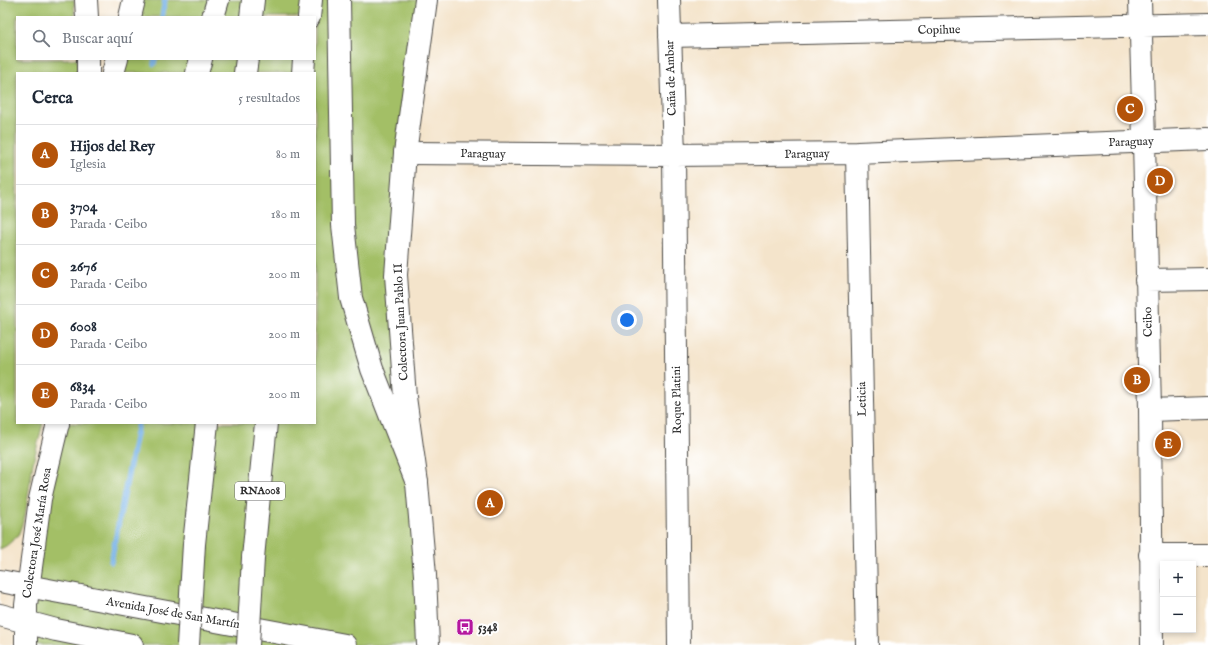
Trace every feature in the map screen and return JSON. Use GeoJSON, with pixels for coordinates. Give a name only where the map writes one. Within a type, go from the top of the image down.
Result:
{"type":"FeatureCollection","features":[{"type":"Feature","properties":{"kind":"main road"},"geometry":{"type":"LineString","coordinates":[[86,0],[86,16]]}},
{"type":"Feature","properties":{"kind":"main road"},"geometry":{"type":"LineString","coordinates":[[130,16],[134,0]]}},
{"type":"Feature","properties":{"kind":"main road"},"geometry":{"type":"LineString","coordinates":[[213,16],[218,0]]}},
{"type":"Feature","properties":{"kind":"main road"},"geometry":{"type":"LineString","coordinates":[[251,16],[253,0]]}},
{"type":"Feature","properties":{"kind":"main road"},"geometry":{"type":"LineString","coordinates":[[309,16],[311,0]]}},
{"type":"Feature","properties":{"kind":"main road"},"geometry":{"type":"LineString","coordinates":[[338,0],[343,225],[351,298],[372,369],[417,483]]}},
{"type":"Feature","properties":{"kind":"main road","name":"Colectora Juan Pablo II"},"geometry":{"type":"LineString","coordinates":[[426,0],[405,153],[396,276],[405,397],[417,483],[425,575],[428,645]]}},
{"type":"Feature","properties":{"kind":"main road","name":"Caña de Ambar"},"geometry":{"type":"LineString","coordinates":[[669,0],[674,156]]}},
{"type":"Feature","properties":{"kind":"main road","name":"Ceibo"},"geometry":{"type":"LineString","coordinates":[[1140,0],[1150,410],[1150,555],[1152,645]]}},
{"type":"Feature","properties":{"kind":"main road","name":"Copihue"},"geometry":{"type":"LineString","coordinates":[[670,36],[1208,24]]}},
{"type":"Feature","properties":{"kind":"main road"},"geometry":{"type":"LineString","coordinates":[[88,60],[88,72]]}},
{"type":"Feature","properties":{"kind":"main road"},"geometry":{"type":"LineString","coordinates":[[113,72],[117,60]]}},
{"type":"Feature","properties":{"kind":"main road"},"geometry":{"type":"LineString","coordinates":[[197,72],[201,60]]}},
{"type":"Feature","properties":{"kind":"main road"},"geometry":{"type":"LineString","coordinates":[[245,72],[247,60]]}},
{"type":"Feature","properties":{"kind":"main road"},"geometry":{"type":"LineString","coordinates":[[303,72],[304,60]]}},
{"type":"Feature","properties":{"kind":"main road","name":"Paraguay"},"geometry":{"type":"LineString","coordinates":[[405,153],[674,156],[857,153],[1208,139]]}},
{"type":"Feature","properties":{"kind":"main road","name":"Leticia"},"geometry":{"type":"LineString","coordinates":[[857,153],[867,645]]}},
{"type":"Feature","properties":{"kind":"main road","name":"Roque Platini"},"geometry":{"type":"LineString","coordinates":[[674,156],[679,645]]}},
{"type":"Feature","properties":{"kind":"main road"},"geometry":{"type":"LineString","coordinates":[[1146,280],[1208,279]]}},
{"type":"Feature","properties":{"kind":"main road"},"geometry":{"type":"LineString","coordinates":[[1150,410],[1208,408]]}},
{"type":"Feature","properties":{"kind":"main road","name":"Colectora José María Rosa"},"geometry":{"type":"LineString","coordinates":[[26,645],[25,621],[28,586],[40,499],[58,424]]}},
{"type":"Feature","properties":{"kind":"main road"},"geometry":{"type":"LineString","coordinates":[[188,645],[194,544],[207,424]]}},
{"type":"Feature","properties":{"kind":"main road","name":"RNA008"},"geometry":{"type":"LineString","coordinates":[[248,645],[253,558],[266,424]]}},
{"type":"Feature","properties":{"kind":"main road"},"geometry":{"type":"LineString","coordinates":[[1150,555],[1208,555]]}},
{"type":"Feature","properties":{"kind":"main road","name":"Avenida José de San Martín"},"geometry":{"type":"LineString","coordinates":[[0,581],[345,645]]}},
{"type":"Feature","properties":{"kind":"main road"},"geometry":{"type":"LineString","coordinates":[[0,614],[56,630],[132,645]]}},
{"type":"Feature","properties":{"kind":"green space"},"geometry":{"type":"Polygon","coordinates":[[[0,0],[74,0],[75,16],[16,16],[16,60],[77,60],[78,72],[16,72],[16,424],[43,424],[33,463],[25,516],[18,536],[0,549],[0,0]]]}},
{"type":"Feature","properties":{"kind":"green space"},"geometry":{"type":"Polygon","coordinates":[[[134,0],[426,0],[396,275],[428,645],[26,645],[58,424],[316,424],[316,72],[113,72],[117,60],[316,60],[316,16],[130,16],[134,0]]]}},
{"type":"Feature","properties":{"kind":"waterway"},"geometry":{"type":"LineString","coordinates":[[162,16],[165,0]]}},
{"type":"Feature","properties":{"kind":"waterway"},"geometry":{"type":"LineString","coordinates":[[154,64],[155,60]]}},
{"type":"Feature","properties":{"kind":"waterway"},"geometry":{"type":"LineString","coordinates":[[111,562],[138,424]]}},
{"type":"Feature","properties":{"kind":"place","name":"2676"},"geometry":{"type":"Point","coordinates":[1130,109]}},
{"type":"Feature","properties":{"kind":"place","name":"6008"},"geometry":{"type":"Point","coordinates":[1160,181]}},
{"type":"Feature","properties":{"kind":"place","name":"3704"},"geometry":{"type":"Point","coordinates":[1137,380]}},
{"type":"Feature","properties":{"kind":"place","name":"6834"},"geometry":{"type":"Point","coordinates":[1168,444]}},
{"type":"Feature","properties":{"kind":"place","name":"Hijos del Rey"},"geometry":{"type":"Point","coordinates":[490,503]}},
{"type":"Feature","properties":{"kind":"place","name":"5348"},"geometry":{"type":"Point","coordinates":[465,627]}}]}
